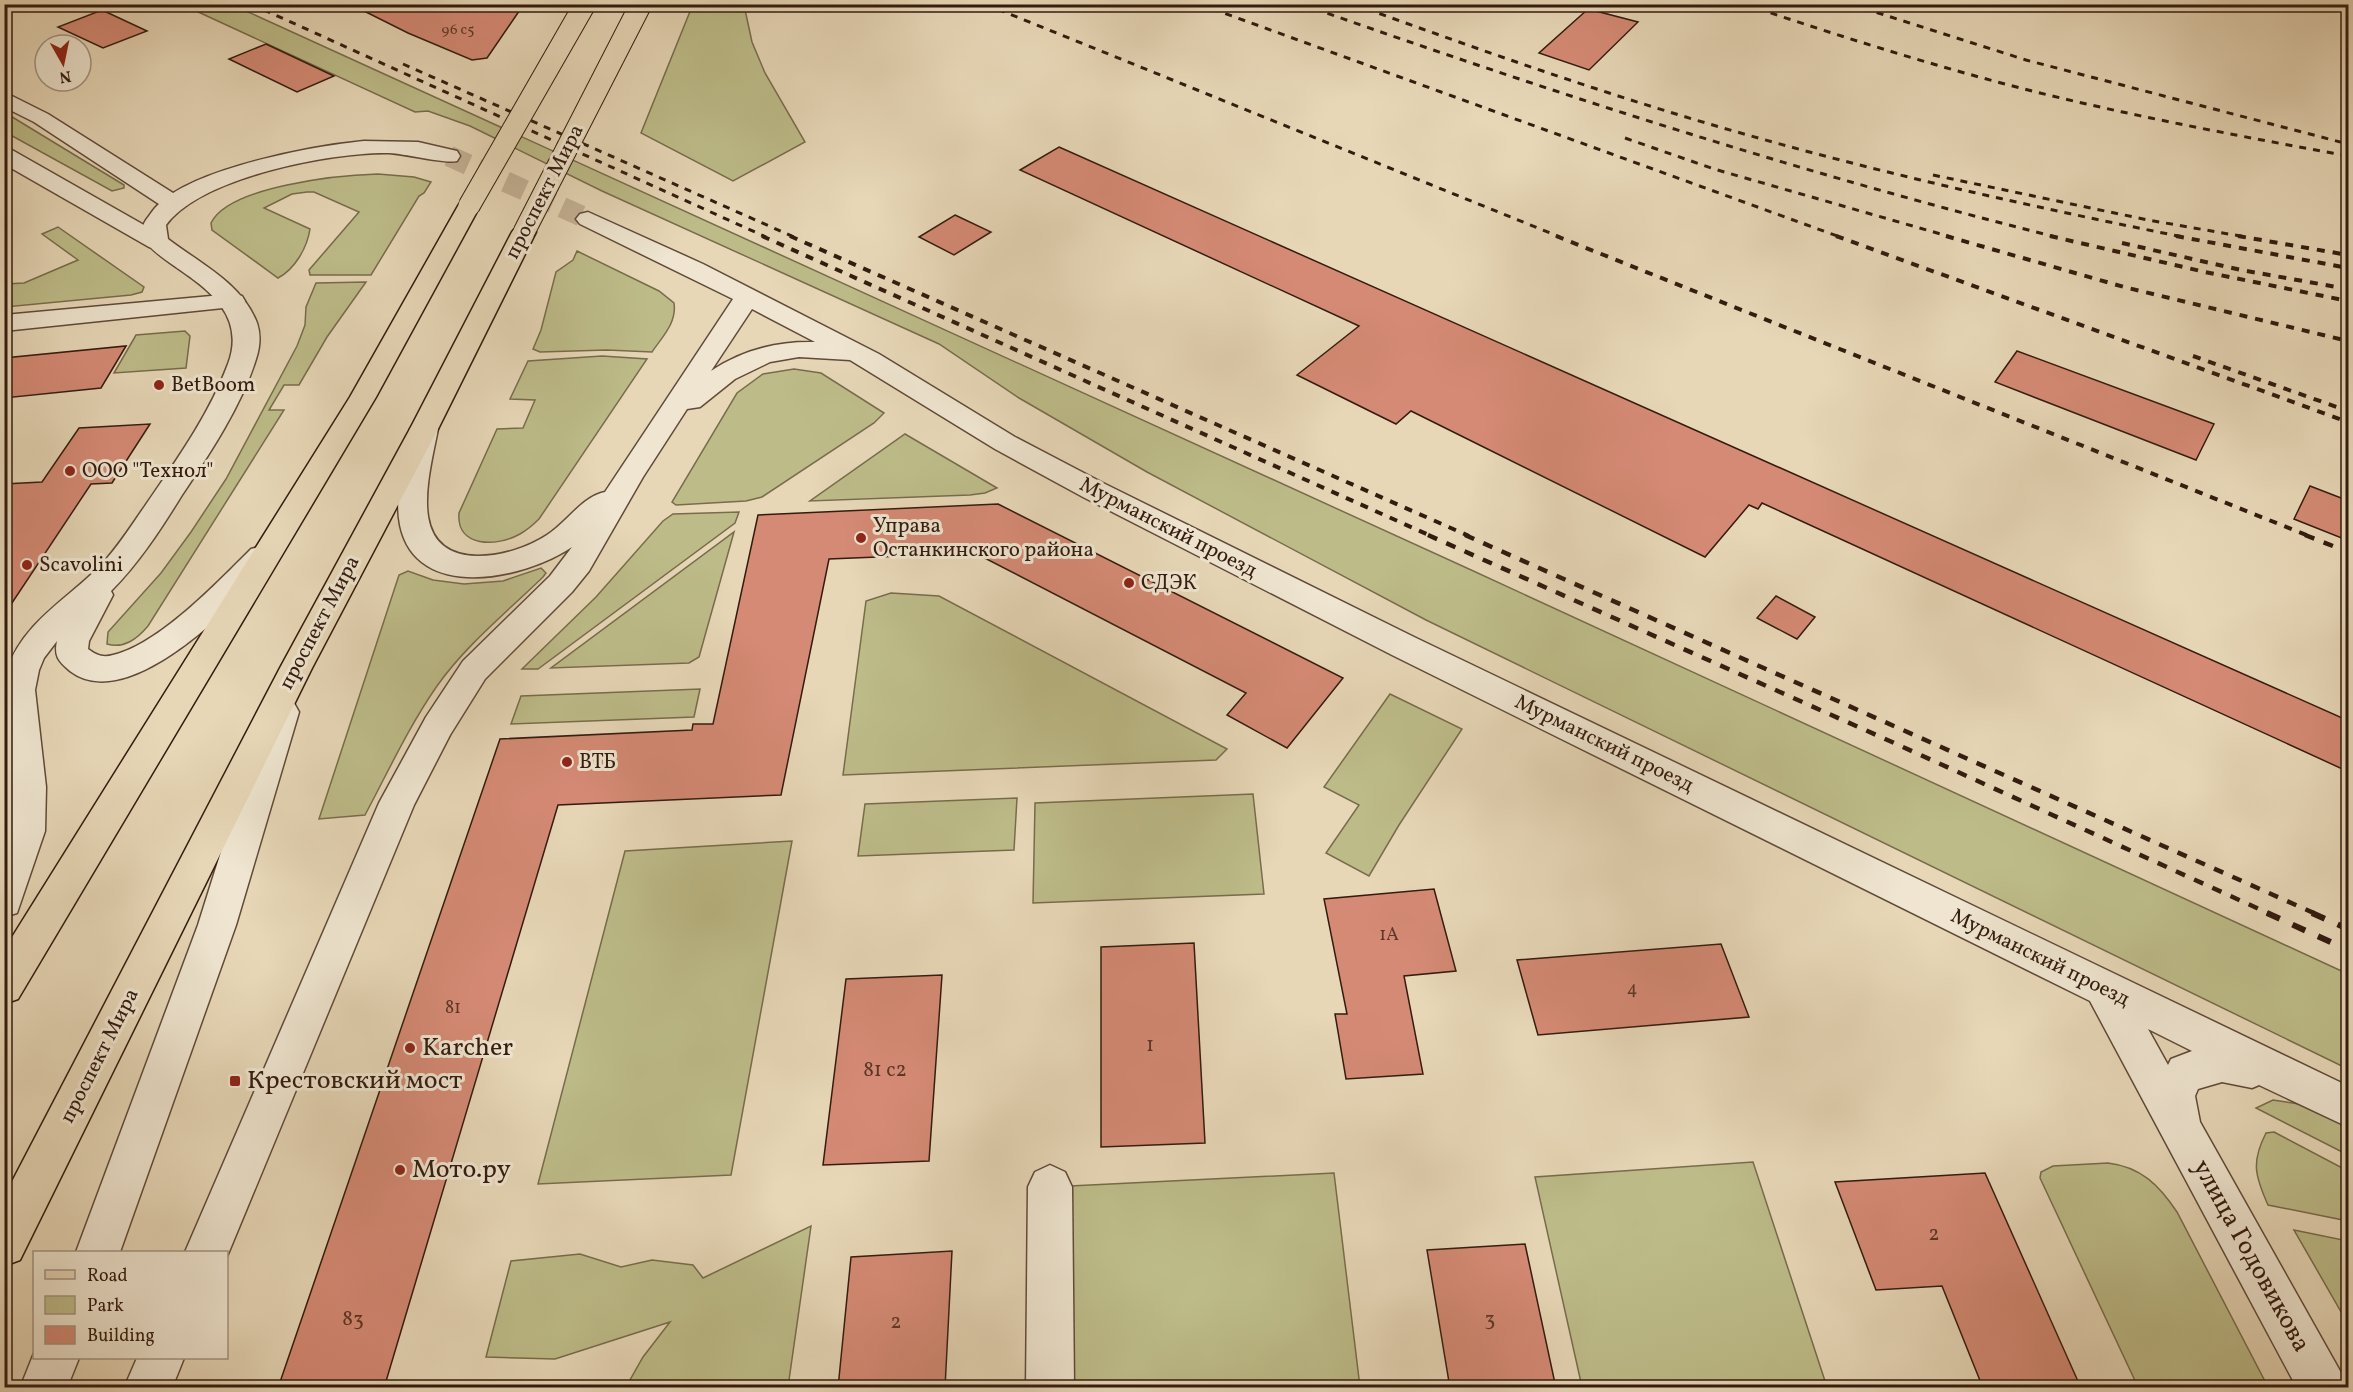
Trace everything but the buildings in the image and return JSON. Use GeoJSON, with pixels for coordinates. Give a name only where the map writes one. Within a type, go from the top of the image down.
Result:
{"type":"FeatureCollection","features":[{"type":"Feature","properties":{"kind":"main road"},"geometry":{"type":"LineString","coordinates":[[4,986],[363,397],[585,4]]}},
{"type":"Feature","properties":{"kind":"main road","name":"проспект Мира"},"geometry":{"type":"LineString","coordinates":[[4,1244],[296,668],[425,427],[641,4]]}},
{"type":"Feature","properties":{"kind":"street"},"geometry":{"type":"LineString","coordinates":[[4,98],[41,118],[173,203]]}},
{"type":"Feature","properties":{"kind":"street"},"geometry":{"type":"LineString","coordinates":[[157,242],[153,232],[155,224],[173,203],[187,194],[235,176],[321,152],[394,146],[450,156]]}},
{"type":"Feature","properties":{"kind":"street"},"geometry":{"type":"LineString","coordinates":[[4,155],[157,242],[233,301],[244,321],[248,337],[239,368],[189,465],[111,572],[73,640],[71,654],[78,665],[95,670],[132,662],[155,650],[216,602],[274,545]]}},
{"type":"Feature","properties":{"kind":"street"},"geometry":{"type":"LineString","coordinates":[[588,219],[694,269],[870,360]]}},
{"type":"Feature","properties":{"kind":"street"},"geometry":{"type":"LineString","coordinates":[[207,1251],[397,803],[433,736],[474,670],[561,584],[578,563],[630,474],[747,297]]}},
{"type":"Feature","properties":{"kind":"street"},"geometry":{"type":"LineString","coordinates":[[4,323],[233,301]]}},
{"type":"Feature","properties":{"kind":"street"},"geometry":{"type":"LineString","coordinates":[[661,427],[714,380],[751,358],[774,352],[818,350],[870,360]]}},
{"type":"Feature","properties":{"kind":"street","name":"Мурманский проезд"},"geometry":{"type":"LineString","coordinates":[[870,360],[1005,443],[1074,480],[1392,640],[2103,989],[2349,1107]]}},
{"type":"Feature","properties":{"kind":"street"},"geometry":{"type":"LineString","coordinates":[[425,427],[416,469],[413,510],[415,528],[419,540],[428,552],[440,560],[460,566],[487,566],[534,555],[556,543],[577,527],[630,474]]}},
{"type":"Feature","properties":{"kind":"street"},"geometry":{"type":"LineString","coordinates":[[4,902],[27,831],[29,787],[19,690],[20,675],[25,659],[57,621],[111,572]]}},
{"type":"Feature","properties":{"kind":"street"},"geometry":{"type":"LineString","coordinates":[[98,1251],[217,926],[296,668]]}},
{"type":"Feature","properties":{"kind":"street","name":"улица Годовикова"},"geometry":{"type":"LineString","coordinates":[[2103,989],[2323,1388]]}},
{"type":"Feature","properties":{"kind":"street","name":"улица Годовикова"},"geometry":{"type":"LineString","coordinates":[[2180,1125],[2174,1094],[2185,1073],[2222,1063],[2277,1073]]}},
{"type":"Feature","properties":{"kind":"street"},"geometry":{"type":"LineString","coordinates":[[1050,1187],[1050,1388]]}},
{"type":"Feature","properties":{"kind":"street"},"geometry":{"type":"LineString","coordinates":[[43,1388],[56,1359]]}},
{"type":"Feature","properties":{"kind":"green space"},"geometry":{"type":"Polygon","coordinates":[[[693,4],[744,5],[752,42],[765,73],[805,142],[733,181],[641,133],[693,4]]]}},
{"type":"Feature","properties":{"kind":"green space"},"geometry":{"type":"Polygon","coordinates":[[[183,5],[233,5],[1469,569],[2348,974],[2348,1069],[1426,620],[1147,472],[1019,398],[939,344],[602,191],[470,126],[428,111],[415,112],[183,5]]]}},
{"type":"Feature","properties":{"kind":"green space"},"geometry":{"type":"Polygon","coordinates":[[[4,112],[124,185],[124,188],[112,191],[5,132],[4,112]]]}},
{"type":"Feature","properties":{"kind":"green space"},"geometry":{"type":"Polygon","coordinates":[[[378,174],[414,177],[431,182],[424,193],[419,196],[371,275],[310,275],[309,270],[359,212],[314,192],[292,194],[264,208],[310,229],[299,257],[290,269],[278,278],[212,230],[211,223],[222,210],[239,200],[262,192],[313,180],[378,174]]]}},
{"type":"Feature","properties":{"kind":"green space"},"geometry":{"type":"Polygon","coordinates":[[[58,227],[144,287],[142,292],[5,307],[5,284],[24,283],[78,260],[42,234],[58,227]]]}},
{"type":"Feature","properties":{"kind":"green space"},"geometry":{"type":"Polygon","coordinates":[[[577,251],[659,291],[674,303],[671,323],[652,352],[607,350],[540,352],[533,349],[541,330],[556,272],[573,260],[577,251]]]}},
{"type":"Feature","properties":{"kind":"green space"},"geometry":{"type":"Polygon","coordinates":[[[366,282],[327,337],[299,385],[284,385],[269,410],[284,410],[148,626],[130,642],[119,645],[107,644],[108,632],[161,573],[226,479],[297,346],[305,325],[306,307],[316,283],[366,282]]]}},
{"type":"Feature","properties":{"kind":"green space"},"geometry":{"type":"Polygon","coordinates":[[[185,331],[190,336],[186,368],[114,373],[136,335],[185,331]]]}},
{"type":"Feature","properties":{"kind":"green space"},"geometry":{"type":"Polygon","coordinates":[[[602,356],[647,359],[539,519],[520,534],[500,541],[480,542],[464,533],[459,513],[497,429],[523,428],[535,400],[510,399],[528,361],[602,356]]]}},
{"type":"Feature","properties":{"kind":"green space"},"geometry":{"type":"Polygon","coordinates":[[[794,369],[821,373],[884,413],[874,423],[762,497],[746,501],[676,505],[672,502],[737,393],[763,374],[794,369]]]}},
{"type":"Feature","properties":{"kind":"green space"},"geometry":{"type":"Polygon","coordinates":[[[905,434],[997,488],[985,493],[970,495],[810,501],[905,434]]]}},
{"type":"Feature","properties":{"kind":"green space"},"geometry":{"type":"Polygon","coordinates":[[[739,512],[735,523],[538,669],[522,669],[596,597],[663,521],[673,514],[739,512]]]}},
{"type":"Feature","properties":{"kind":"green space"},"geometry":{"type":"Polygon","coordinates":[[[734,532],[699,657],[689,663],[551,668],[734,532]]]}},
{"type":"Feature","properties":{"kind":"green space"},"geometry":{"type":"Polygon","coordinates":[[[541,568],[546,573],[543,577],[474,643],[437,686],[408,733],[365,815],[319,819],[399,575],[408,571],[433,580],[464,584],[503,581],[541,568]]]}},
{"type":"Feature","properties":{"kind":"green space"},"geometry":{"type":"Polygon","coordinates":[[[891,593],[939,596],[1227,749],[1216,760],[843,775],[866,601],[891,593]]]}},
{"type":"Feature","properties":{"kind":"green space"},"geometry":{"type":"Polygon","coordinates":[[[700,689],[694,717],[511,724],[521,696],[700,689]]]}},
{"type":"Feature","properties":{"kind":"green space"},"geometry":{"type":"Polygon","coordinates":[[[1390,694],[1462,729],[1399,825],[1369,876],[1326,853],[1359,805],[1324,787],[1390,694]]]}},
{"type":"Feature","properties":{"kind":"green space"},"geometry":{"type":"Polygon","coordinates":[[[1253,794],[1264,894],[1033,903],[1035,803],[1253,794]]]}},
{"type":"Feature","properties":{"kind":"green space"},"geometry":{"type":"Polygon","coordinates":[[[1017,798],[1014,850],[858,856],[865,804],[1017,798]]]}},
{"type":"Feature","properties":{"kind":"green space"},"geometry":{"type":"Polygon","coordinates":[[[792,841],[731,1175],[538,1184],[625,851],[792,841]]]}},
{"type":"Feature","properties":{"kind":"green space"},"geometry":{"type":"Polygon","coordinates":[[[2273,1100],[2299,1104],[2348,1126],[2348,1155],[2256,1108],[2273,1100]]]}},
{"type":"Feature","properties":{"kind":"green space"},"geometry":{"type":"Polygon","coordinates":[[[2274,1132],[2348,1171],[2348,1221],[2268,1205],[2256,1169],[2261,1143],[2266,1133],[2274,1132]]]}},
{"type":"Feature","properties":{"kind":"green space"},"geometry":{"type":"Polygon","coordinates":[[[1753,1162],[1827,1387],[1582,1387],[1535,1177],[1753,1162]]]}},
{"type":"Feature","properties":{"kind":"green space"},"geometry":{"type":"Polygon","coordinates":[[[2108,1163],[2140,1173],[2170,1202],[2268,1387],[2138,1387],[2040,1178],[2041,1172],[2053,1166],[2108,1163]]]}},
{"type":"Feature","properties":{"kind":"green space"},"geometry":{"type":"Polygon","coordinates":[[[1334,1173],[1360,1387],[1050,1387],[1050,1187],[1334,1173]]]}},
{"type":"Feature","properties":{"kind":"green space"},"geometry":{"type":"Polygon","coordinates":[[[811,1226],[788,1387],[626,1387],[643,1357],[670,1322],[555,1359],[486,1357],[511,1261],[580,1254],[621,1267],[652,1260],[693,1265],[703,1278],[811,1226]]]}},
{"type":"Feature","properties":{"kind":"green space"},"geometry":{"type":"Polygon","coordinates":[[[2294,1230],[2348,1241],[2348,1324],[2294,1230]]]}},
{"type":"Feature","properties":{"kind":"tunnel"},"geometry":{"type":"LineString","coordinates":[[449,156],[588,219]]}},
{"type":"Feature","properties":{"kind":"railway"},"geometry":{"type":"LineString","coordinates":[[251,4],[766,237]]}},
{"type":"Feature","properties":{"kind":"railway"},"geometry":{"type":"LineString","coordinates":[[985,4],[1560,237]]}},
{"type":"Feature","properties":{"kind":"railway"},"geometry":{"type":"LineString","coordinates":[[1199,4],[1840,237]]}},
{"type":"Feature","properties":{"kind":"railway"},"geometry":{"type":"LineString","coordinates":[[1301,4],[1488,69],[1676,130],[1865,186],[2056,237]]}},
{"type":"Feature","properties":{"kind":"railway"},"geometry":{"type":"LineString","coordinates":[[1353,4],[1544,71],[1737,132],[1959,189],[2183,237]]}},
{"type":"Feature","properties":{"kind":"railway"},"geometry":{"type":"LineString","coordinates":[[1744,4],[1891,52],[2040,93],[2155,119],[2348,156]]}},
{"type":"Feature","properties":{"kind":"railway"},"geometry":{"type":"LineString","coordinates":[[1850,4],[2026,60],[2348,144]]}},
{"type":"Feature","properties":{"kind":"railway"},"geometry":{"type":"LineString","coordinates":[[403,64],[794,237]]}},
{"type":"Feature","properties":{"kind":"railway"},"geometry":{"type":"LineString","coordinates":[[1625,138],[1714,169],[1951,237]]}},
{"type":"Feature","properties":{"kind":"railway"},"geometry":{"type":"LineString","coordinates":[[1933,175],[2148,220],[2246,237]]}},
{"type":"Feature","properties":{"kind":"railway"},"geometry":{"type":"LineString","coordinates":[[762,236],[1431,536]]}},
{"type":"Feature","properties":{"kind":"railway"},"geometry":{"type":"LineString","coordinates":[[790,236],[1469,536]]}},
{"type":"Feature","properties":{"kind":"railway"},"geometry":{"type":"LineString","coordinates":[[1556,236],[2309,536]]}},
{"type":"Feature","properties":{"kind":"railway"},"geometry":{"type":"LineString","coordinates":[[1836,236],[2348,422]]}},
{"type":"Feature","properties":{"kind":"railway"},"geometry":{"type":"LineString","coordinates":[[1946,236],[2124,287],[2348,341]]}},
{"type":"Feature","properties":{"kind":"railway"},"geometry":{"type":"LineString","coordinates":[[2050,236],[2205,272],[2348,301]]}},
{"type":"Feature","properties":{"kind":"railway"},"geometry":{"type":"LineString","coordinates":[[2176,236],[2348,268]]}},
{"type":"Feature","properties":{"kind":"railway"},"geometry":{"type":"LineString","coordinates":[[2238,236],[2348,255]]}},
{"type":"Feature","properties":{"kind":"railway"},"geometry":{"type":"LineString","coordinates":[[2122,243],[2241,270],[2348,289]]}},
{"type":"Feature","properties":{"kind":"railway"},"geometry":{"type":"LineString","coordinates":[[2193,356],[2348,411]]}},
{"type":"Feature","properties":{"kind":"railway"},"geometry":{"type":"LineString","coordinates":[[1428,535],[2270,914]]}},
{"type":"Feature","properties":{"kind":"railway"},"geometry":{"type":"LineString","coordinates":[[1465,535],[2316,914]]}},
{"type":"Feature","properties":{"kind":"railway"},"geometry":{"type":"LineString","coordinates":[[2305,535],[2348,552]]}},
{"type":"Feature","properties":{"kind":"railway"},"geometry":{"type":"LineString","coordinates":[[2267,913],[2348,950]]}},
{"type":"Feature","properties":{"kind":"railway"},"geometry":{"type":"LineString","coordinates":[[2312,913],[2348,929]]}},
{"type":"Feature","properties":{"kind":"place","name":"BetBoom"},"geometry":{"type":"Point","coordinates":[159,385]}},
{"type":"Feature","properties":{"kind":"place","name":"ООО \"Технол\""},"geometry":{"type":"Point","coordinates":[70,471]}},
{"type":"Feature","properties":{"kind":"place","name":"Управа Останкинского района"},"geometry":{"type":"Point","coordinates":[861,538]}},
{"type":"Feature","properties":{"kind":"place","name":"Scavolini"},"geometry":{"type":"Point","coordinates":[27,565]}},
{"type":"Feature","properties":{"kind":"place","name":"СДЭК"},"geometry":{"type":"Point","coordinates":[1129,583]}},
{"type":"Feature","properties":{"kind":"place","name":"ВТБ"},"geometry":{"type":"Point","coordinates":[567,762]}},
{"type":"Feature","properties":{"kind":"place","name":"Karcher"},"geometry":{"type":"Point","coordinates":[410,1048]}},
{"type":"Feature","properties":{"kind":"place","name":"Крестовский мост"},"geometry":{"type":"Point","coordinates":[235,1081]}},
{"type":"Feature","properties":{"kind":"place","name":"Мото.ру"},"geometry":{"type":"Point","coordinates":[400,1170]}}]}
